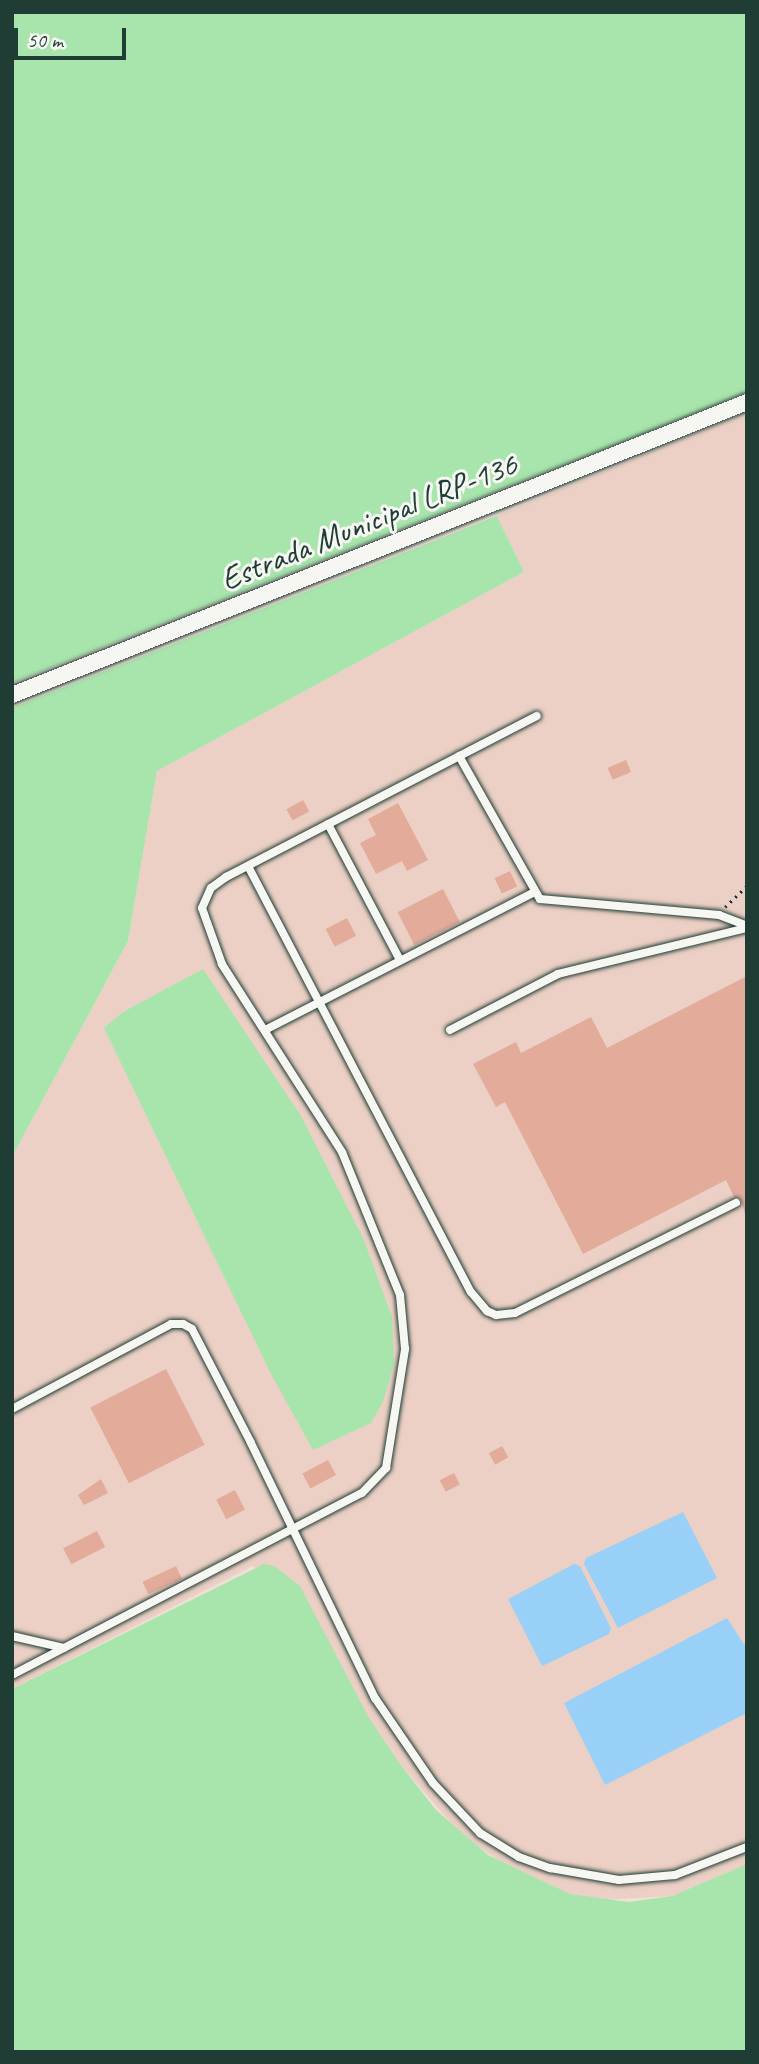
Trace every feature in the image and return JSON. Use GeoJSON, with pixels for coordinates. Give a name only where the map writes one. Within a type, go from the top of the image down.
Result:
{"type":"FeatureCollection","features":[{"type":"Feature","properties":{"kind":"street","name":"Estrada Municipal LRP-136"},"geometry":{"type":"LineString","coordinates":[[12,695],[747,402]]}},
{"type":"Feature","properties":{"kind":"lane"},"geometry":{"type":"LineString","coordinates":[[12,1675],[362,1493],[386,1468],[403,1366],[405,1323],[400,1295],[349,1167],[216,954],[202,908],[211,888],[248,866],[537,716]]}},
{"type":"Feature","properties":{"kind":"lane"},"geometry":{"type":"LineString","coordinates":[[460,756],[533,893],[560,904],[719,915],[747,927]]}},
{"type":"Feature","properties":{"kind":"lane"},"geometry":{"type":"LineString","coordinates":[[328,824],[400,960]]}},
{"type":"Feature","properties":{"kind":"lane"},"geometry":{"type":"LineString","coordinates":[[248,866],[471,1292],[493,1314],[515,1313],[736,1203]]}},
{"type":"Feature","properties":{"kind":"lane"},"geometry":{"type":"LineString","coordinates":[[265,1030],[533,893]]}},
{"type":"Feature","properties":{"kind":"lane"},"geometry":{"type":"LineString","coordinates":[[450,1030],[558,974],[747,927]]}},
{"type":"Feature","properties":{"kind":"lane"},"geometry":{"type":"LineString","coordinates":[[12,1409],[171,1324],[183,1324],[192,1329],[293,1527],[375,1698],[400,1740],[456,1810],[480,1833],[519,1857],[550,1868],[620,1880],[674,1875],[747,1847]]}},
{"type":"Feature","properties":{"kind":"lane"},"geometry":{"type":"LineString","coordinates":[[12,1636],[64,1648]]}},
{"type":"Feature","properties":{"kind":"path"},"geometry":{"type":"LineString","coordinates":[[719,915],[747,886]]}},
{"type":"Feature","properties":{"kind":"shaded area"},"geometry":{"type":"Polygon","coordinates":[[[747,412],[747,1864],[672,1896],[601,1900],[570,1894],[518,1873],[461,1835],[400,1764],[253,1566],[12,1689],[12,1157],[128,941],[157,771],[524,572],[497,516],[747,412]]]}},
{"type":"Feature","properties":{"kind":"green space"},"geometry":{"type":"Polygon","coordinates":[[[12,12],[747,12],[747,392],[12,683],[12,12]]]}},
{"type":"Feature","properties":{"kind":"green space"},"geometry":{"type":"Polygon","coordinates":[[[497,516],[524,572],[157,771],[128,941],[12,1157],[12,708],[497,516]]]}},
{"type":"Feature","properties":{"kind":"green space"},"geometry":{"type":"Polygon","coordinates":[[[203,969],[301,1116],[364,1240],[392,1317],[394,1364],[383,1402],[371,1423],[313,1450],[271,1374],[104,1028],[123,1012],[203,969]]]}},
{"type":"Feature","properties":{"kind":"green space"},"geometry":{"type":"Polygon","coordinates":[[[264,1564],[274,1566],[300,1586],[369,1718],[400,1764],[436,1810],[488,1855],[570,1894],[629,1902],[672,1896],[747,1864],[747,2052],[12,2052],[12,1689],[264,1564]]]}},
{"type":"Feature","properties":{"kind":"water"},"geometry":{"type":"Polygon","coordinates":[[[683,1512],[717,1578],[618,1628],[584,1564],[586,1558],[683,1512]]]}},
{"type":"Feature","properties":{"kind":"water"},"geometry":{"type":"Polygon","coordinates":[[[574,1564],[580,1566],[611,1628],[609,1634],[542,1666],[508,1599],[574,1564]]]}},
{"type":"Feature","properties":{"kind":"water"},"geometry":{"type":"Polygon","coordinates":[[[727,1618],[747,1649],[747,1713],[605,1785],[564,1703],[727,1618]]]}},
{"type":"Feature","properties":{"kind":"building"},"geometry":{"type":"Polygon","coordinates":[[[626,760],[631,772],[613,780],[608,768],[626,760]]]}},
{"type":"Feature","properties":{"kind":"building"},"geometry":{"type":"Polygon","coordinates":[[[303,800],[309,811],[293,821],[286,809],[303,800]]]}},
{"type":"Feature","properties":{"kind":"building"},"geometry":{"type":"Polygon","coordinates":[[[398,803],[428,860],[407,871],[402,861],[376,874],[360,843],[376,835],[368,819],[398,803]]]}},
{"type":"Feature","properties":{"kind":"building"},"geometry":{"type":"Polygon","coordinates":[[[510,871],[517,886],[502,894],[495,878],[510,871]]]}},
{"type":"Feature","properties":{"kind":"building"},"geometry":{"type":"Polygon","coordinates":[[[443,889],[460,922],[414,945],[398,912],[443,889]]]}},
{"type":"Feature","properties":{"kind":"building"},"geometry":{"type":"Polygon","coordinates":[[[347,918],[356,936],[335,947],[326,929],[347,918]]]}},
{"type":"Feature","properties":{"kind":"building"},"geometry":{"type":"Polygon","coordinates":[[[747,976],[747,1221],[741,1200],[734,1197],[726,1180],[583,1254],[505,1102],[496,1107],[473,1064],[516,1042],[521,1053],[591,1017],[607,1048],[747,976]]]}},
{"type":"Feature","properties":{"kind":"building"},"geometry":{"type":"Polygon","coordinates":[[[166,1369],[205,1445],[129,1483],[90,1408],[166,1369]]]}},
{"type":"Feature","properties":{"kind":"building"},"geometry":{"type":"Polygon","coordinates":[[[502,1446],[508,1457],[495,1465],[489,1453],[502,1446]]]}},
{"type":"Feature","properties":{"kind":"building"},"geometry":{"type":"Polygon","coordinates":[[[328,1460],[336,1475],[310,1489],[302,1474],[328,1460]]]}},
{"type":"Feature","properties":{"kind":"building"},"geometry":{"type":"Polygon","coordinates":[[[454,1473],[460,1485],[446,1492],[440,1480],[454,1473]]]}},
{"type":"Feature","properties":{"kind":"building"},"geometry":{"type":"Polygon","coordinates":[[[101,1479],[108,1493],[84,1505],[78,1495],[101,1479]]]}},
{"type":"Feature","properties":{"kind":"building"},"geometry":{"type":"Polygon","coordinates":[[[235,1490],[245,1510],[226,1519],[216,1500],[235,1490]]]}},
{"type":"Feature","properties":{"kind":"building"},"geometry":{"type":"Polygon","coordinates":[[[97,1531],[105,1547],[71,1564],[63,1548],[97,1531]]]}},
{"type":"Feature","properties":{"kind":"building"},"geometry":{"type":"Polygon","coordinates":[[[176,1566],[182,1579],[148,1594],[142,1582],[176,1566]]]}}]}
